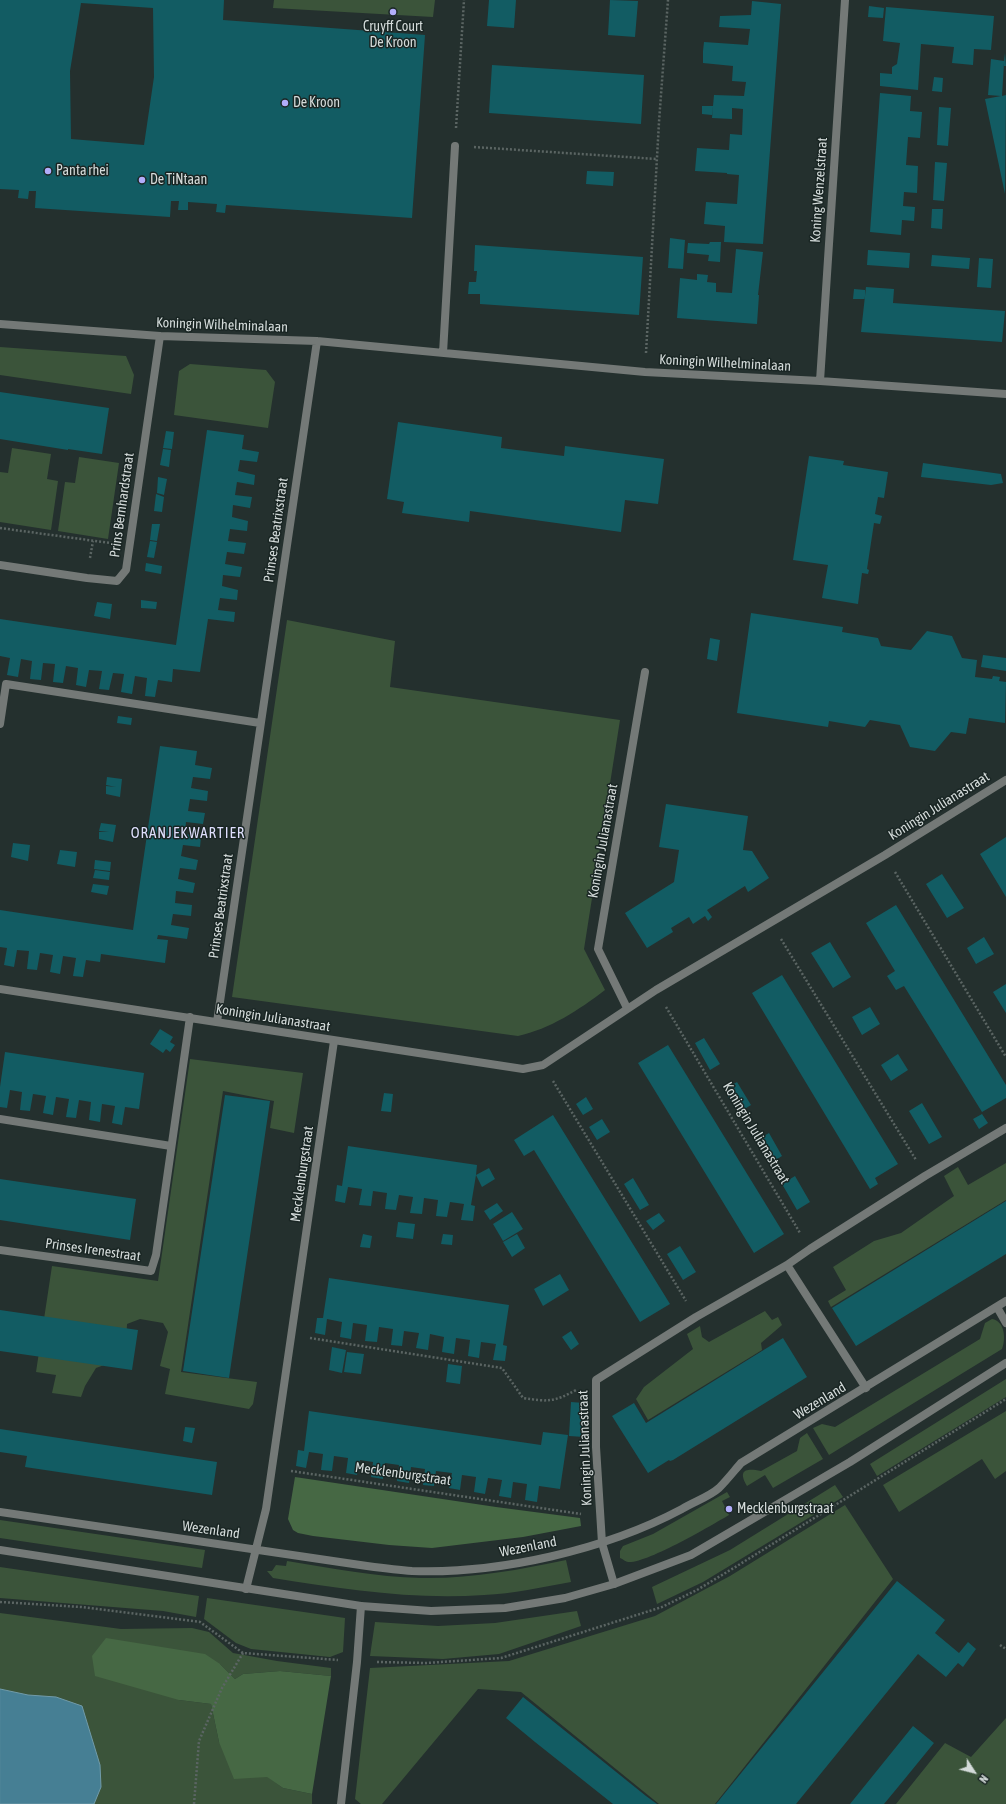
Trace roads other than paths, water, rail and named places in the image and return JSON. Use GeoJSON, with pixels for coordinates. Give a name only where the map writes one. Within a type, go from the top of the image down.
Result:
{"type":"FeatureCollection","features":[{"type":"Feature","properties":{"kind":"street","name":"Koning Wenzelstraat"},"geometry":{"type":"LineString","coordinates":[[820,381],[845,0]]}},
{"type":"Feature","properties":{"kind":"street"},"geometry":{"type":"LineString","coordinates":[[443,353],[455,146]]}},
{"type":"Feature","properties":{"kind":"street","name":"Koningin Wilhelminalaan"},"geometry":{"type":"LineString","coordinates":[[0,324],[160,336],[317,341],[645,372],[820,381],[1006,394]]}},
{"type":"Feature","properties":{"kind":"street","name":"Prins Bernhardstraat"},"geometry":{"type":"LineString","coordinates":[[0,565],[117,581],[126,570],[160,336]]}},
{"type":"Feature","properties":{"kind":"street","name":"Prinses Beatrixstraat"},"geometry":{"type":"LineString","coordinates":[[217,1022],[317,341]]}},
{"type":"Feature","properties":{"kind":"street","name":"Koningin Julianastraat"},"geometry":{"type":"LineString","coordinates":[[627,1008],[598,949],[645,672]]}},
{"type":"Feature","properties":{"kind":"street"},"geometry":{"type":"LineString","coordinates":[[0,724],[6,684],[260,723]]}},
{"type":"Feature","properties":{"kind":"street","name":"Koningin Julianastraat"},"geometry":{"type":"LineString","coordinates":[[0,989],[190,1017],[334,1041],[523,1068],[543,1065],[656,990],[772,923],[1006,780]]}},
{"type":"Feature","properties":{"kind":"street","name":"Prinses Irenestraat"},"geometry":{"type":"LineString","coordinates":[[0,1250],[151,1271],[156,1255],[190,1017]]}},
{"type":"Feature","properties":{"kind":"street","name":"Mecklenburgstraat"},"geometry":{"type":"LineString","coordinates":[[246,1589],[266,1509],[334,1041]]}},
{"type":"Feature","properties":{"kind":"street"},"geometry":{"type":"LineString","coordinates":[[0,1119],[171,1146]]}},
{"type":"Feature","properties":{"kind":"street","name":"Koningin Julianastraat"},"geometry":{"type":"LineString","coordinates":[[614,1584],[602,1543],[596,1447],[596,1380],[696,1317],[787,1265],[925,1176],[1006,1128]]}},
{"type":"Feature","properties":{"kind":"street"},"geometry":{"type":"LineString","coordinates":[[787,1265],[866,1388]]}},
{"type":"Feature","properties":{"kind":"street","name":"Wezenland"},"geometry":{"type":"LineString","coordinates":[[0,1512],[412,1571],[457,1570],[503,1565],[569,1552],[602,1543],[654,1524],[718,1489],[741,1463],[866,1388],[1006,1301]]}},
{"type":"Feature","properties":{"kind":"street"},"geometry":{"type":"LineString","coordinates":[[996,1307],[1006,1323]]}},
{"type":"Feature","properties":{"kind":"street"},"geometry":{"type":"LineString","coordinates":[[0,1550],[361,1606],[432,1611],[504,1608],[565,1598],[614,1584],[691,1555],[850,1462],[1006,1363]]}},
{"type":"Feature","properties":{"kind":"street"},"geometry":{"type":"LineString","coordinates":[[341,1804],[357,1662],[361,1606]]}},
{"type":"Feature","properties":{"kind":"water"},"geometry":{"type":"Polygon","coordinates":[[[0,1689],[28,1695],[56,1697],[82,1706],[100,1765],[101,1787],[94,1804],[0,1804],[0,1689]]]}},
{"type":"Feature","properties":{"kind":"place","name":"Cruyff Court De Kroon"},"geometry":{"type":"Point","coordinates":[393,12]}},
{"type":"Feature","properties":{"kind":"place","name":"De Kroon"},"geometry":{"type":"Point","coordinates":[285,103]}},
{"type":"Feature","properties":{"kind":"place","name":"Panta rhei"},"geometry":{"type":"Point","coordinates":[48,171]}},
{"type":"Feature","properties":{"kind":"place","name":"De TiNtaan"},"geometry":{"type":"Point","coordinates":[142,180]}},
{"type":"Feature","properties":{"kind":"place","name":"Mecklenburgstraat"},"geometry":{"type":"Point","coordinates":[729,1509]}},
{"type":"Feature","properties":{"kind":"district","name":"ORANJEKWARTIER"},"geometry":{"type":"Point","coordinates":[188,833]}}]}
